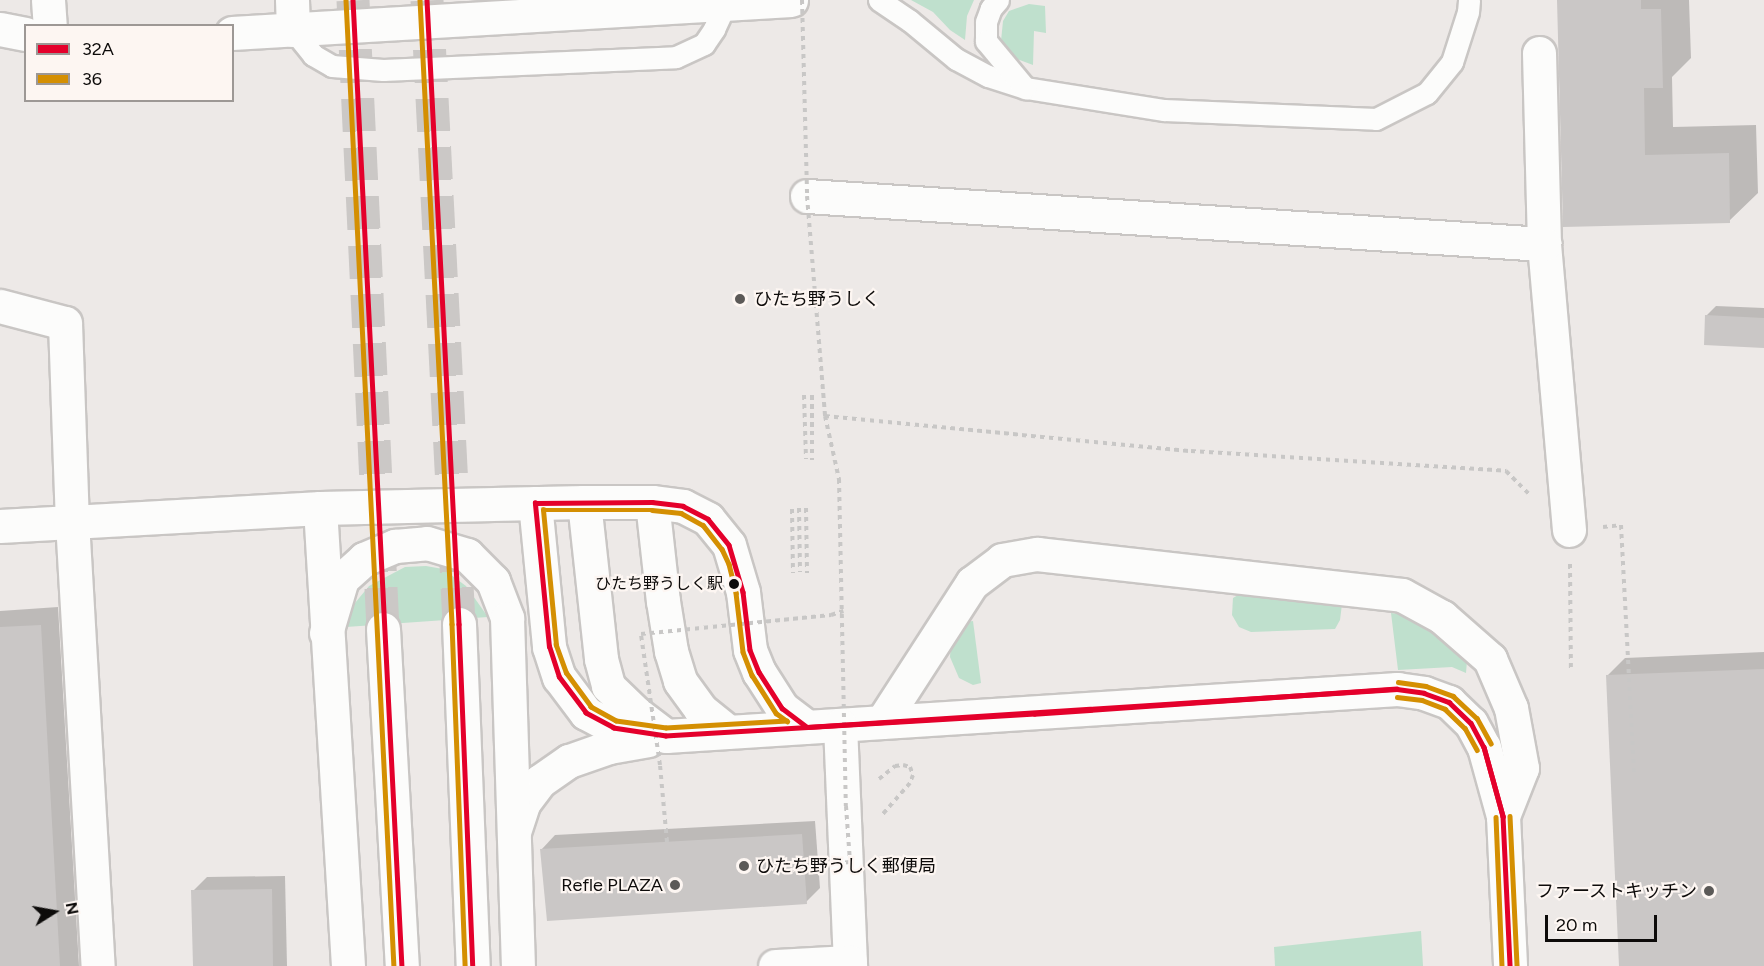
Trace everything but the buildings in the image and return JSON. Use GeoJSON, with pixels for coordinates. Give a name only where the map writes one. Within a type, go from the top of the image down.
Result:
{"type":"FeatureCollection","features":[{"type":"Feature","properties":{"kind":"street"},"geometry":{"type":"LineString","coordinates":[[48,0],[50,24]]}},
{"type":"Feature","properties":{"kind":"street"},"geometry":{"type":"LineString","coordinates":[[234,32],[292,15],[725,5],[791,0]]}},
{"type":"Feature","properties":{"kind":"street"},"geometry":{"type":"LineString","coordinates":[[0,29],[24,34]]}},
{"type":"Feature","properties":{"kind":"street"},"geometry":{"type":"LineString","coordinates":[[1539,53],[1544,244],[1569,530]]}},
{"type":"Feature","properties":{"kind":"street"},"geometry":{"type":"LineString","coordinates":[[807,196],[1544,244]]}},
{"type":"Feature","properties":{"kind":"street"},"geometry":{"type":"LineString","coordinates":[[0,306],[65,322],[72,521],[98,966]]}},
{"type":"Feature","properties":{"kind":"street"},"geometry":{"type":"LineString","coordinates":[[584,502],[601,659],[608,686],[637,714],[666,736]]}},
{"type":"Feature","properties":{"kind":"street"},"geometry":{"type":"LineString","coordinates":[[0,526],[320,508],[535,503],[652,502],[698,511],[719,530],[736,562],[743,592],[750,650],[759,672],[782,708],[807,727]]}},
{"type":"Feature","properties":{"kind":"street"},"geometry":{"type":"LineString","coordinates":[[652,502],[663,601],[671,651],[680,681],[700,709],[728,732]]}},
{"type":"Feature","properties":{"kind":"street"},"geometry":{"type":"LineString","coordinates":[[535,503],[549,647],[559,676],[586,713],[614,728],[666,736]]}},
{"type":"Feature","properties":{"kind":"street"},"geometry":{"type":"LineString","coordinates":[[320,508],[348,966]]}},
{"type":"Feature","properties":{"kind":"street"},"geometry":{"type":"LineString","coordinates":[[326,633],[342,579],[364,559],[394,546],[427,543],[467,555],[493,581],[507,618],[518,966]]}},
{"type":"Feature","properties":{"kind":"street"},"geometry":{"type":"LineString","coordinates":[[882,722],[972,583],[1002,561],[1037,554],[1402,595],[1442,617],[1490,659],[1511,708],[1522,768],[1503,816]]}},
{"type":"Feature","properties":{"kind":"street"},"geometry":{"type":"LineString","coordinates":[[459,624],[473,966]]}},
{"type":"Feature","properties":{"kind":"street"},"geometry":{"type":"LineString","coordinates":[[383,629],[402,966]]}},
{"type":"Feature","properties":{"kind":"street"},"geometry":{"type":"LineString","coordinates":[[513,832],[524,802],[540,781],[569,761],[609,747],[666,736],[1397,688],[1424,693],[1449,702],[1471,723],[1484,747],[1503,816],[1510,966]]}},
{"type":"Feature","properties":{"kind":"street"},"geometry":{"type":"LineString","coordinates":[[775,966],[850,964],[840,724]]}},
{"type":"Feature","properties":{"kind":"lane"},"geometry":{"type":"LineString","coordinates":[[879,0],[910,21],[956,59],[988,76],[1026,88],[1164,110],[1376,119],[1427,93],[1452,62],[1468,12],[1469,0]]}},
{"type":"Feature","properties":{"kind":"lane"},"geometry":{"type":"LineString","coordinates":[[998,0],[991,8],[986,22],[986,41],[1026,88]]}},
{"type":"Feature","properties":{"kind":"lane"},"geometry":{"type":"LineString","coordinates":[[292,15],[313,55],[332,66],[383,70],[676,57],[704,44],[725,5]]}},
{"type":"Feature","properties":{"kind":"path"},"geometry":{"type":"LineString","coordinates":[[802,0],[807,196],[825,416],[839,479],[846,806],[850,862],[806,866]]}},
{"type":"Feature","properties":{"kind":"path"},"geometry":{"type":"LineString","coordinates":[[804,394],[806,459]]}},
{"type":"Feature","properties":{"kind":"path"},"geometry":{"type":"LineString","coordinates":[[812,395],[812,460]]}},
{"type":"Feature","properties":{"kind":"path"},"geometry":{"type":"LineString","coordinates":[[825,416],[1191,451],[1506,471],[1557,524],[1569,530],[1621,525],[1634,776]]}},
{"type":"Feature","properties":{"kind":"path"},"geometry":{"type":"LineString","coordinates":[[799,508],[800,572]]}},
{"type":"Feature","properties":{"kind":"path"},"geometry":{"type":"LineString","coordinates":[[806,508],[807,573]]}},
{"type":"Feature","properties":{"kind":"path"},"geometry":{"type":"LineString","coordinates":[[792,509],[794,573]]}},
{"type":"Feature","properties":{"kind":"path"},"geometry":{"type":"LineString","coordinates":[[1569,530],[1571,671]]}},
{"type":"Feature","properties":{"kind":"path"},"geometry":{"type":"LineString","coordinates":[[667,842],[660,765],[641,634],[831,615],[843,611]]}},
{"type":"Feature","properties":{"kind":"path"},"geometry":{"type":"LineString","coordinates":[[703,619],[704,628]]}},
{"type":"Feature","properties":{"kind":"path"},"geometry":{"type":"LineString","coordinates":[[871,786],[895,766],[910,767],[913,776],[910,783],[876,821]]}},
{"type":"Feature","properties":{"kind":"path"},"geometry":{"type":"LineString","coordinates":[[846,806],[854,799]]}},
{"type":"Feature","properties":{"kind":"green space"},"geometry":{"type":"Polygon","coordinates":[[[911,0],[974,0],[967,16],[965,40],[950,30],[933,12],[911,0]]]}},
{"type":"Feature","properties":{"kind":"green space"},"geometry":{"type":"Polygon","coordinates":[[[1029,4],[1045,6],[1046,33],[1034,31],[1033,65],[1017,59],[1001,41],[1003,21],[1009,11],[1029,4]]]}},
{"type":"Feature","properties":{"kind":"green space"},"geometry":{"type":"Polygon","coordinates":[[[426,566],[443,569],[466,586],[488,617],[346,627],[355,603],[369,586],[405,567],[426,566]]]}},
{"type":"Feature","properties":{"kind":"green space"},"geometry":{"type":"Polygon","coordinates":[[[1245,591],[1342,604],[1340,620],[1335,629],[1251,632],[1239,627],[1232,615],[1233,598],[1245,591]]]}},
{"type":"Feature","properties":{"kind":"green space"},"geometry":{"type":"Polygon","coordinates":[[[1391,613],[1407,615],[1429,627],[1467,661],[1466,673],[1452,667],[1398,670],[1391,613]]]}},
{"type":"Feature","properties":{"kind":"green space"},"geometry":{"type":"Polygon","coordinates":[[[973,621],[981,683],[973,685],[959,678],[950,657],[951,643],[965,622],[973,621]]]}},
{"type":"Feature","properties":{"kind":"green space"},"geometry":{"type":"Polygon","coordinates":[[[1421,931],[1423,966],[1275,966],[1274,947],[1421,931]]]}},
{"type":"Feature","properties":{"kind":"tunnel"},"geometry":{"type":"LineString","coordinates":[[353,0],[383,629]]}},
{"type":"Feature","properties":{"kind":"tunnel"},"geometry":{"type":"LineString","coordinates":[[427,0],[459,624]]}},
{"type":"Feature","properties":{"kind":"transit line","name":"36"},"geometry":{"type":"LineString","coordinates":[[346,0],[394,966]]}},
{"type":"Feature","properties":{"kind":"transit line","name":"32A"},"geometry":{"type":"LineString","coordinates":[[353,0],[402,966]]}},
{"type":"Feature","properties":{"kind":"transit line","name":"36"},"geometry":{"type":"LineString","coordinates":[[420,0],[452,624],[465,966]]}},
{"type":"Feature","properties":{"kind":"transit line","name":"32A"},"geometry":{"type":"LineString","coordinates":[[427,0],[459,624],[473,966]]}},
{"type":"Feature","properties":{"kind":"transit line","name":"32A"},"geometry":{"type":"LineString","coordinates":[[652,502],[683,506],[708,519],[729,545],[743,592],[750,650],[759,672],[782,708],[807,727],[1397,689],[1035,714],[666,736],[614,728],[586,713],[559,677],[549,647],[535,503],[652,502]]}},
{"type":"Feature","properties":{"kind":"transit line","name":"36"},"geometry":{"type":"LineString","coordinates":[[543,510],[652,510],[681,513],[703,525],[722,549],[729,564],[736,593],[743,652],[752,675],[776,713],[787,721],[666,728],[616,721],[591,707],[566,673],[556,645],[543,510]]}},
{"type":"Feature","properties":{"kind":"transit line","name":"36"},"geometry":{"type":"LineString","coordinates":[[1398,682],[1426,686],[1453,696],[1477,718],[1491,743]]}},
{"type":"Feature","properties":{"kind":"transit line","name":"32A"},"geometry":{"type":"LineString","coordinates":[[1397,689],[1424,693],[1449,702],[1471,723],[1484,747]]}},
{"type":"Feature","properties":{"kind":"transit line","name":"36"},"geometry":{"type":"LineString","coordinates":[[1397,697],[1422,700],[1445,709],[1465,728],[1477,750]]}},
{"type":"Feature","properties":{"kind":"transit line","name":"32A"},"geometry":{"type":"LineString","coordinates":[[1484,747],[1503,816]]}},
{"type":"Feature","properties":{"kind":"transit line","name":"32A"},"geometry":{"type":"LineString","coordinates":[[1484,747],[1503,816]]}},
{"type":"Feature","properties":{"kind":"transit line","name":"32A"},"geometry":{"type":"LineString","coordinates":[[1503,816],[1510,966]]}},
{"type":"Feature","properties":{"kind":"transit line","name":"36"},"geometry":{"type":"LineString","coordinates":[[1510,816],[1517,966]]}},
{"type":"Feature","properties":{"kind":"transit line","name":"36"},"geometry":{"type":"LineString","coordinates":[[1496,817],[1502,966]]}},
{"type":"Feature","properties":{"kind":"place","name":"ひたち野うしく"},"geometry":{"type":"Point","coordinates":[740,299]}},
{"type":"Feature","properties":{"kind":"place","name":"ひたち野うしく駅"},"geometry":{"type":"Point","coordinates":[734,584]}},
{"type":"Feature","properties":{"kind":"place","name":"ひたち野うしく郵便局"},"geometry":{"type":"Point","coordinates":[744,866]}},
{"type":"Feature","properties":{"kind":"place","name":"Refle PLAZA"},"geometry":{"type":"Point","coordinates":[675,885]}},
{"type":"Feature","properties":{"kind":"place","name":"ファーストキッチン"},"geometry":{"type":"Point","coordinates":[1709,891]}}]}
